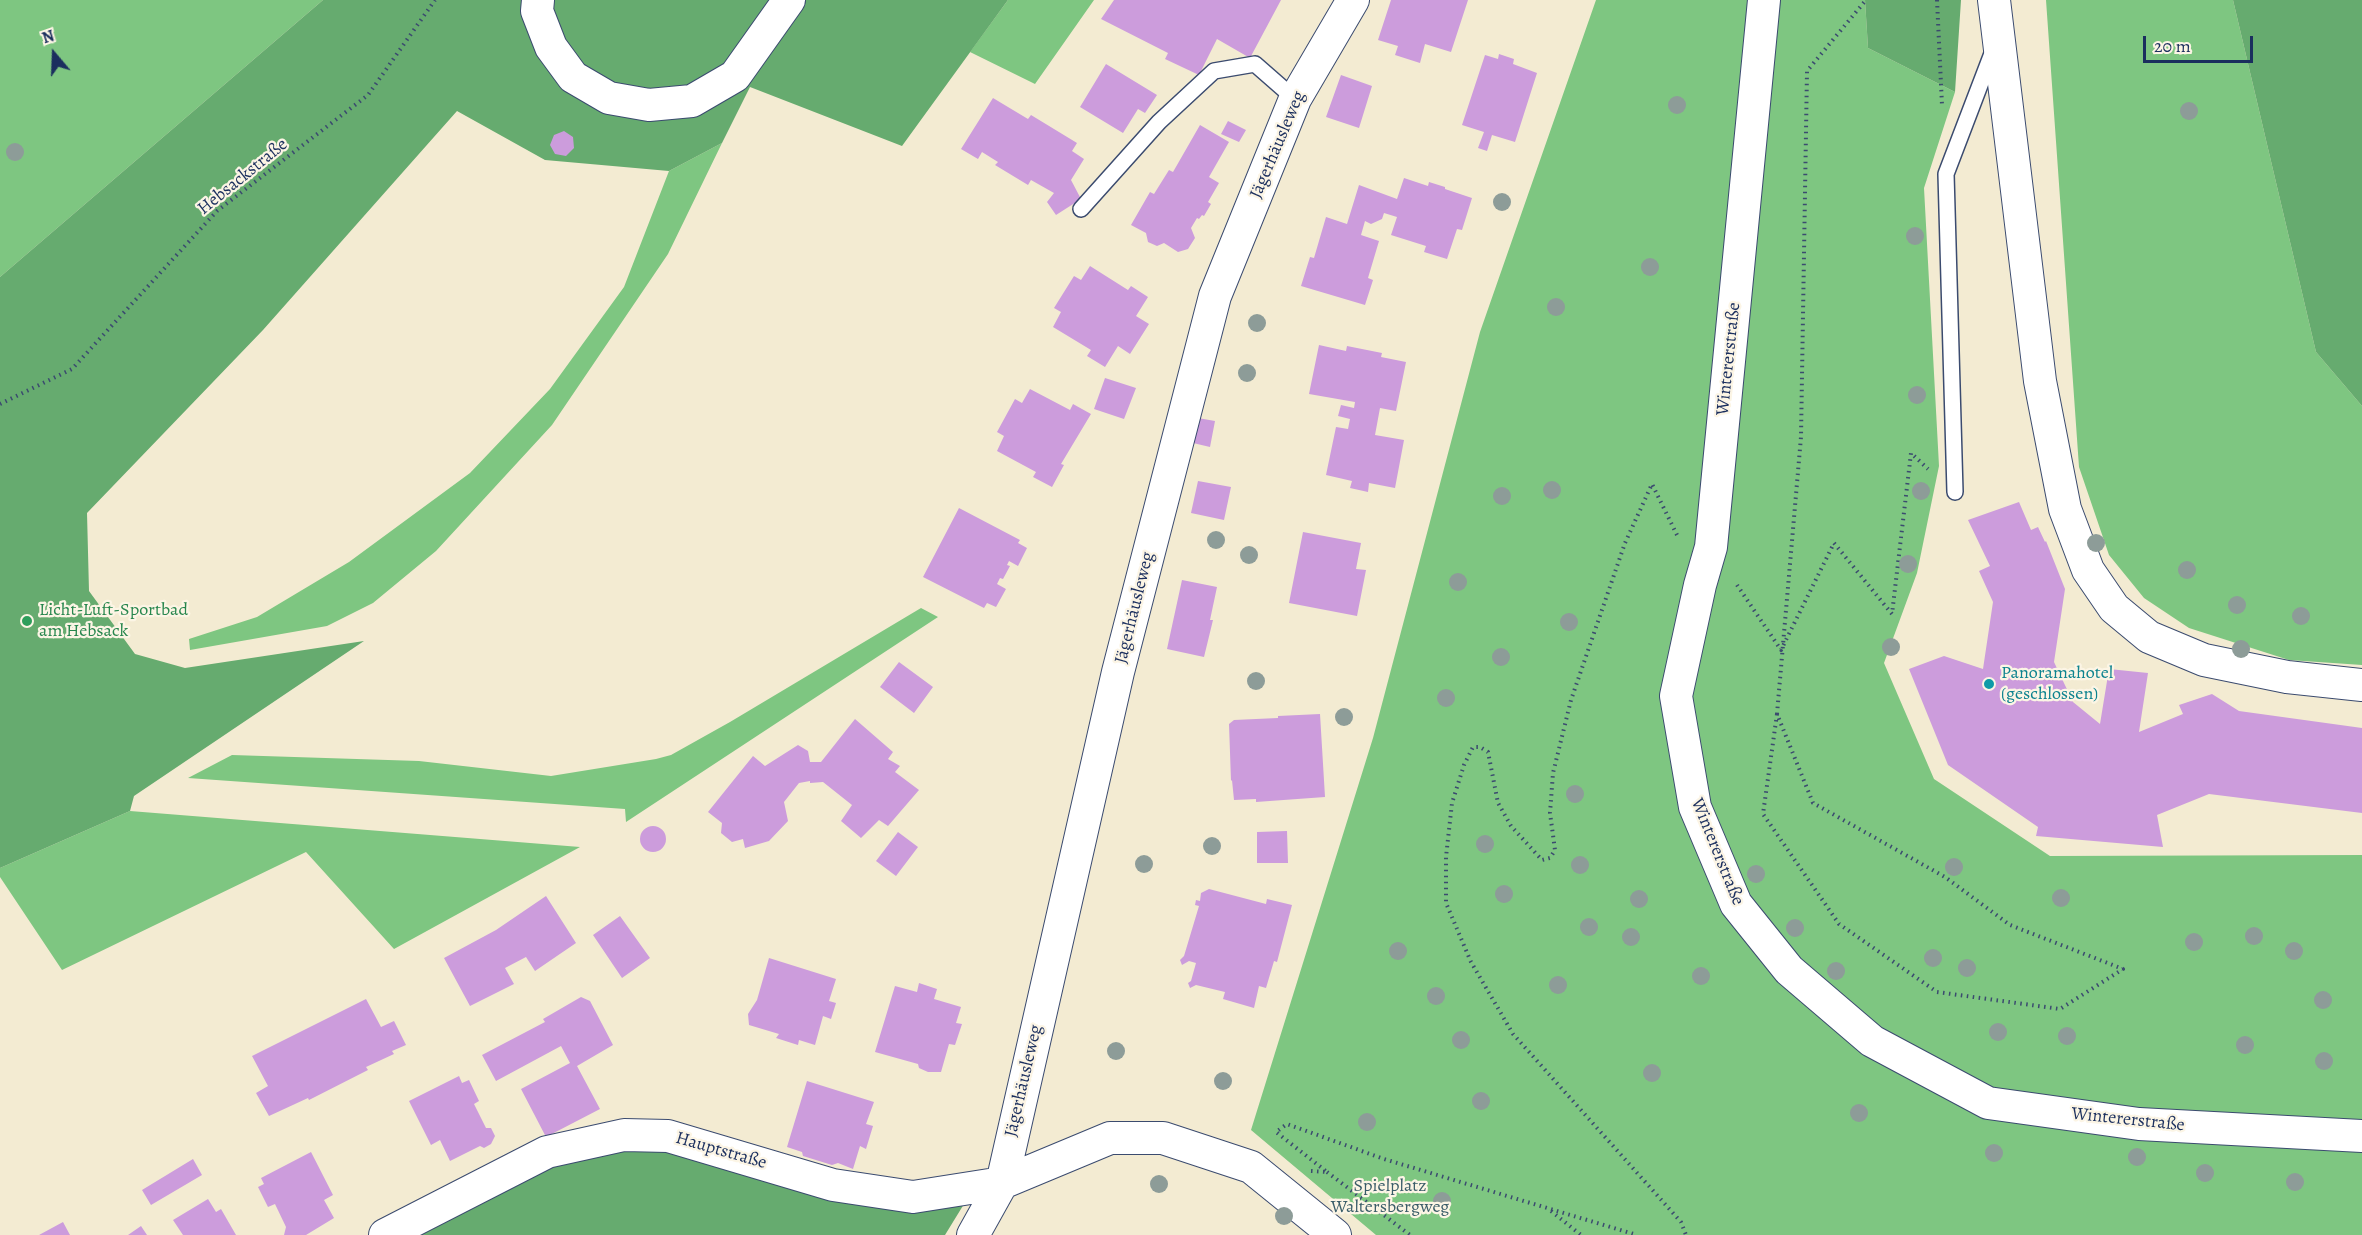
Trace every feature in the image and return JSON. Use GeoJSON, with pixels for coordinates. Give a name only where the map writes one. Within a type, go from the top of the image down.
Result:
{"type":"FeatureCollection","features":[{"type":"Feature","properties":{"kind":"street"},"geometry":{"type":"LineString","coordinates":[[538,0],[537,10],[551,47],[573,77],[609,98],[649,105],[692,101],[735,76],[789,0]]}},
{"type":"Feature","properties":{"kind":"street","name":"Jägerhäusleweg"},"geometry":{"type":"LineString","coordinates":[[973,1235],[1002,1182],[1118,672],[1215,296],[1295,99],[1353,0]]}},
{"type":"Feature","properties":{"kind":"street","name":"Wintererstraße"},"geometry":{"type":"LineString","coordinates":[[1764,0],[1711,547],[1700,585],[1676,696],[1695,807],[1736,904],[1790,970],[1872,1041],[1988,1103],[2139,1124],[2362,1136]]}},
{"type":"Feature","properties":{"kind":"street"},"geometry":{"type":"LineString","coordinates":[[1994,0],[2040,381],[2065,509],[2088,570],[2114,608],[2149,637],[2204,660],[2287,677],[2362,685]]}},
{"type":"Feature","properties":{"kind":"street","name":"Hauptstraße"},"geometry":{"type":"LineString","coordinates":[[385,1235],[547,1152],[624,1135],[668,1136],[833,1185],[913,1197],[1002,1182],[1110,1138],[1163,1138],[1251,1167],[1335,1235]]}},
{"type":"Feature","properties":{"kind":"lane"},"geometry":{"type":"LineString","coordinates":[[1955,492],[1946,174],[1997,39]]}},
{"type":"Feature","properties":{"kind":"lane"},"geometry":{"type":"LineString","coordinates":[[1081,209],[1159,122],[1214,71],[1255,64],[1295,99]]}},
{"type":"Feature","properties":{"kind":"path","name":"Hebsackstraße"},"geometry":{"type":"LineString","coordinates":[[0,405],[72,369],[218,211],[368,95],[435,0]]}},
{"type":"Feature","properties":{"kind":"path"},"geometry":{"type":"LineString","coordinates":[[1777,714],[1813,803],[1945,877],[2010,926],[2123,969],[2060,1009],[1937,992],[1839,924],[1763,814],[1777,714],[1801,437],[1807,71],[1866,0]]}},
{"type":"Feature","properties":{"kind":"path"},"geometry":{"type":"LineString","coordinates":[[1936,0],[1943,116]]}},
{"type":"Feature","properties":{"kind":"path"},"geometry":{"type":"LineString","coordinates":[[1781,650],[1834,543],[1892,614],[1911,453],[1955,492]]}},
{"type":"Feature","properties":{"kind":"path"},"geometry":{"type":"LineString","coordinates":[[1686,1235],[1681,1222],[1513,1034],[1471,962],[1446,903],[1446,857],[1452,804],[1464,765],[1473,747],[1480,747],[1488,752],[1498,803],[1511,826],[1542,860],[1550,858],[1555,850],[1550,813],[1553,773],[1570,700],[1625,543],[1652,484],[1700,585]]}},
{"type":"Feature","properties":{"kind":"path"},"geometry":{"type":"LineString","coordinates":[[1711,547],[1781,650]]}},
{"type":"Feature","properties":{"kind":"path"},"geometry":{"type":"LineString","coordinates":[[1410,1235],[1276,1132],[1287,1124],[1384,1159],[1637,1235]]}},
{"type":"Feature","properties":{"kind":"path"},"geometry":{"type":"LineString","coordinates":[[1305,1170],[1327,1172]]}},
{"type":"Feature","properties":{"kind":"path"},"geometry":{"type":"LineString","coordinates":[[1547,1209],[1581,1235]]}},
{"type":"Feature","properties":{"kind":"green space"},"geometry":{"type":"Polygon","coordinates":[[[0,0],[323,0],[0,277],[0,0]]]}},
{"type":"Feature","properties":{"kind":"green space"},"geometry":{"type":"Polygon","coordinates":[[[323,0],[1008,0],[902,146],[750,87],[722,143],[669,171],[545,160],[457,111],[263,330],[87,513],[89,591],[135,654],[185,668],[364,641],[134,796],[130,811],[0,868],[0,277],[323,0]]]}},
{"type":"Feature","properties":{"kind":"green space"},"geometry":{"type":"Polygon","coordinates":[[[1008,0],[1094,0],[1035,84],[970,52],[1008,0]]]}},
{"type":"Feature","properties":{"kind":"green space","name":"Spielplatz Waltersbergweg"},"geometry":{"type":"Polygon","coordinates":[[[1596,0],[1865,0],[1868,48],[1955,92],[1924,188],[1939,466],[1917,573],[1884,663],[1934,779],[2050,856],[2362,855],[2362,1235],[1376,1235],[1251,1130],[1373,738],[1480,332],[1596,0]]]}},
{"type":"Feature","properties":{"kind":"green space"},"geometry":{"type":"Polygon","coordinates":[[[1865,0],[1961,0],[1955,92],[1868,48],[1865,0]]]}},
{"type":"Feature","properties":{"kind":"green space"},"geometry":{"type":"Polygon","coordinates":[[[2046,0],[2233,0],[2316,352],[2362,406],[2362,665],[2289,660],[2189,628],[2144,598],[2109,555],[2079,467],[2046,0]]]}},
{"type":"Feature","properties":{"kind":"green space"},"geometry":{"type":"Polygon","coordinates":[[[2233,0],[2362,0],[2362,406],[2316,352],[2233,0]]]}},
{"type":"Feature","properties":{"kind":"green space"},"geometry":{"type":"Polygon","coordinates":[[[722,143],[668,254],[552,425],[436,551],[373,603],[327,626],[190,650],[189,639],[257,617],[349,562],[470,473],[550,389],[624,287],[669,171],[722,143]]]}},
{"type":"Feature","properties":{"kind":"green space"},"geometry":{"type":"Polygon","coordinates":[[[921,608],[938,617],[626,822],[625,809],[188,778],[232,755],[419,761],[551,776],[656,759],[671,755],[730,722],[921,608]]]}},
{"type":"Feature","properties":{"kind":"green space"},"geometry":{"type":"Polygon","coordinates":[[[130,811],[580,847],[394,949],[306,852],[62,970],[0,877],[0,868],[130,811]]]}},
{"type":"Feature","properties":{"kind":"green space"},"geometry":{"type":"Polygon","coordinates":[[[624,1140],[972,1191],[945,1235],[396,1235],[547,1156],[624,1140]]]}},
{"type":"Feature","properties":{"kind":"building"},"geometry":{"type":"Polygon","coordinates":[[[1114,0],[1281,0],[1250,58],[1217,39],[1199,75],[1165,59],[1168,53],[1101,19],[1114,0]]]}},
{"type":"Feature","properties":{"kind":"building"},"geometry":{"type":"Polygon","coordinates":[[[1391,0],[1468,0],[1451,52],[1425,44],[1420,63],[1395,55],[1398,46],[1378,40],[1391,0]]]}},
{"type":"Feature","properties":{"kind":"building"},"geometry":{"type":"Polygon","coordinates":[[[1499,54],[1514,59],[1513,64],[1537,73],[1515,142],[1492,135],[1487,151],[1478,148],[1484,132],[1462,125],[1485,55],[1498,59],[1499,54]]]}},
{"type":"Feature","properties":{"kind":"building"},"geometry":{"type":"Polygon","coordinates":[[[1106,64],[1157,95],[1145,113],[1138,109],[1123,133],[1080,107],[1106,64]]]}},
{"type":"Feature","properties":{"kind":"building"},"geometry":{"type":"Polygon","coordinates":[[[1341,75],[1372,86],[1359,128],[1326,117],[1341,75]]]}},
{"type":"Feature","properties":{"kind":"building"},"geometry":{"type":"Polygon","coordinates":[[[993,98],[1028,119],[1031,115],[1077,143],[1072,151],[1084,159],[1071,180],[1081,199],[1056,215],[1047,202],[1054,193],[1031,180],[1028,185],[995,165],[998,162],[982,152],[978,159],[961,149],[993,98]]]}},
{"type":"Feature","properties":{"kind":"building"},"geometry":{"type":"Polygon","coordinates":[[[1228,121],[1246,130],[1239,142],[1221,134],[1228,121]]]}},
{"type":"Feature","properties":{"kind":"building"},"geometry":{"type":"Polygon","coordinates":[[[1200,125],[1229,142],[1209,177],[1219,183],[1208,202],[1211,204],[1204,216],[1197,218],[1191,228],[1195,238],[1188,249],[1178,252],[1164,243],[1157,246],[1148,242],[1146,233],[1131,225],[1150,192],[1154,194],[1169,170],[1173,172],[1200,125]]]}},
{"type":"Feature","properties":{"kind":"building"},"geometry":{"type":"Polygon","coordinates":[[[564,131],[573,137],[574,148],[566,156],[555,154],[550,145],[554,135],[564,131]]]}},
{"type":"Feature","properties":{"kind":"building"},"geometry":{"type":"Polygon","coordinates":[[[1404,178],[1428,186],[1429,182],[1472,198],[1462,230],[1457,229],[1447,259],[1424,252],[1426,246],[1391,235],[1397,217],[1384,213],[1382,219],[1371,224],[1365,221],[1361,235],[1379,241],[1368,278],[1373,280],[1365,305],[1301,286],[1310,257],[1314,258],[1326,217],[1347,224],[1359,185],[1397,199],[1404,178]]]}},
{"type":"Feature","properties":{"kind":"building"},"geometry":{"type":"Polygon","coordinates":[[[1090,266],[1128,290],[1131,286],[1148,297],[1136,316],[1149,324],[1130,354],[1118,346],[1105,367],[1087,356],[1091,350],[1053,327],[1061,312],[1054,308],[1074,276],[1081,280],[1090,266]]]}},
{"type":"Feature","properties":{"kind":"building"},"geometry":{"type":"Polygon","coordinates":[[[1319,345],[1346,351],[1347,346],[1382,353],[1381,357],[1406,362],[1396,411],[1380,408],[1375,435],[1404,440],[1395,488],[1369,483],[1368,492],[1350,488],[1352,481],[1326,475],[1336,427],[1348,429],[1350,419],[1338,416],[1341,405],[1354,408],[1355,402],[1309,394],[1319,345]]]}},
{"type":"Feature","properties":{"kind":"building"},"geometry":{"type":"Polygon","coordinates":[[[1105,378],[1136,388],[1124,419],[1094,409],[1105,378]]]}},
{"type":"Feature","properties":{"kind":"building"},"geometry":{"type":"Polygon","coordinates":[[[1030,389],[1070,410],[1073,404],[1091,414],[1061,464],[1064,465],[1052,487],[1033,477],[1036,472],[997,451],[1004,436],[997,432],[1015,399],[1022,403],[1030,389]]]}},
{"type":"Feature","properties":{"kind":"building"},"geometry":{"type":"Polygon","coordinates":[[[1198,418],[1215,421],[1210,447],[1193,443],[1198,418]]]}},
{"type":"Feature","properties":{"kind":"building"},"geometry":{"type":"Polygon","coordinates":[[[1198,481],[1231,487],[1224,520],[1191,513],[1198,481]]]}},
{"type":"Feature","properties":{"kind":"building","name":"Panoramahotel (geschlossen)"},"geometry":{"type":"Polygon","coordinates":[[[2019,502],[2031,530],[2038,527],[2046,541],[2065,589],[2054,662],[2073,702],[2100,724],[2109,669],[2148,673],[2139,732],[2183,714],[2179,705],[2212,694],[2239,711],[2362,728],[2362,813],[2209,794],[2157,815],[2163,847],[2036,836],[2038,827],[1948,765],[1909,669],[1944,656],[1983,669],[1993,602],[1979,571],[1990,566],[1968,520],[2019,502]]]}},
{"type":"Feature","properties":{"kind":"building"},"geometry":{"type":"Polygon","coordinates":[[[959,508],[1020,540],[1018,543],[1027,548],[1018,566],[1009,561],[1007,565],[1010,566],[1003,579],[1000,578],[997,584],[1006,589],[996,607],[987,603],[984,608],[923,577],[959,508]]]}},
{"type":"Feature","properties":{"kind":"building"},"geometry":{"type":"Polygon","coordinates":[[[1303,532],[1361,543],[1356,569],[1366,570],[1357,616],[1289,603],[1303,532]]]}},
{"type":"Feature","properties":{"kind":"building"},"geometry":{"type":"Polygon","coordinates":[[[1182,580],[1217,587],[1210,620],[1213,620],[1204,657],[1167,649],[1182,580]]]}},
{"type":"Feature","properties":{"kind":"building"},"geometry":{"type":"Polygon","coordinates":[[[899,662],[933,687],[914,713],[880,687],[899,662]]]}},
{"type":"Feature","properties":{"kind":"building"},"geometry":{"type":"Polygon","coordinates":[[[1320,714],[1325,797],[1256,802],[1256,799],[1234,800],[1229,724],[1234,720],[1320,714]]]}},
{"type":"Feature","properties":{"kind":"building"},"geometry":{"type":"Polygon","coordinates":[[[855,719],[893,752],[888,759],[900,766],[895,772],[919,790],[888,826],[879,820],[861,838],[841,821],[852,805],[823,782],[810,783],[810,781],[799,783],[784,802],[788,821],[769,841],[745,848],[743,839],[732,842],[721,833],[722,823],[708,812],[753,756],[765,766],[798,745],[808,751],[810,762],[821,762],[855,719]]]}},
{"type":"Feature","properties":{"kind":"building"},"geometry":{"type":"Polygon","coordinates":[[[653,826],[662,830],[666,839],[662,848],[653,852],[644,848],[640,839],[644,830],[653,826]]]}},
{"type":"Feature","properties":{"kind":"building"},"geometry":{"type":"Polygon","coordinates":[[[1287,831],[1288,863],[1257,863],[1257,832],[1287,831]]]}},
{"type":"Feature","properties":{"kind":"building"},"geometry":{"type":"Polygon","coordinates":[[[898,832],[918,847],[896,876],[876,861],[898,832]]]}},
{"type":"Feature","properties":{"kind":"building"},"geometry":{"type":"Polygon","coordinates":[[[1209,889],[1266,904],[1267,899],[1292,905],[1277,962],[1274,961],[1266,988],[1259,986],[1254,1008],[1223,999],[1225,992],[1196,985],[1190,988],[1188,983],[1191,981],[1196,963],[1189,961],[1182,965],[1180,960],[1184,956],[1199,906],[1195,905],[1196,900],[1200,901],[1201,893],[1209,889]]]}},
{"type":"Feature","properties":{"kind":"building"},"geometry":{"type":"Polygon","coordinates":[[[546,896],[576,943],[535,971],[526,957],[505,968],[514,984],[470,1006],[444,958],[496,930],[546,896]]]}},
{"type":"Feature","properties":{"kind":"building"},"geometry":{"type":"Polygon","coordinates":[[[620,916],[650,958],[622,978],[593,935],[620,916]]]}},
{"type":"Feature","properties":{"kind":"building"},"geometry":{"type":"Polygon","coordinates":[[[769,958],[836,979],[829,1001],[836,1003],[831,1019],[823,1016],[815,1045],[799,1040],[798,1045],[776,1038],[779,1034],[749,1025],[748,1014],[757,1000],[769,958]]]}},
{"type":"Feature","properties":{"kind":"building"},"geometry":{"type":"Polygon","coordinates":[[[919,983],[937,989],[934,999],[961,1007],[956,1023],[962,1024],[955,1045],[949,1044],[941,1072],[928,1072],[919,1068],[918,1064],[875,1052],[895,986],[917,992],[919,983]]]}},
{"type":"Feature","properties":{"kind":"building"},"geometry":{"type":"Polygon","coordinates":[[[581,997],[590,1001],[613,1045],[577,1066],[600,1109],[546,1137],[521,1089],[570,1063],[561,1046],[496,1081],[482,1055],[545,1022],[543,1019],[581,997]]]}},
{"type":"Feature","properties":{"kind":"building"},"geometry":{"type":"Polygon","coordinates":[[[366,999],[381,1027],[394,1021],[406,1045],[392,1051],[394,1054],[366,1067],[368,1070],[309,1100],[308,1098],[269,1116],[256,1093],[268,1086],[252,1056],[366,999]]]}},
{"type":"Feature","properties":{"kind":"building"},"geometry":{"type":"Polygon","coordinates":[[[459,1076],[462,1083],[469,1080],[479,1101],[474,1104],[486,1128],[491,1128],[495,1136],[491,1144],[484,1148],[480,1146],[450,1161],[440,1140],[431,1145],[409,1101],[459,1076]]]}},
{"type":"Feature","properties":{"kind":"building"},"geometry":{"type":"Polygon","coordinates":[[[807,1081],[874,1102],[866,1124],[873,1126],[866,1149],[860,1146],[853,1169],[838,1163],[832,1165],[803,1156],[802,1152],[787,1147],[807,1081]]]}},
{"type":"Feature","properties":{"kind":"building"},"geometry":{"type":"Polygon","coordinates":[[[311,1152],[333,1195],[324,1200],[334,1218],[306,1235],[284,1235],[286,1227],[275,1204],[268,1207],[258,1187],[264,1184],[261,1178],[311,1152]]]}},
{"type":"Feature","properties":{"kind":"building"},"geometry":{"type":"Polygon","coordinates":[[[193,1159],[202,1175],[151,1205],[142,1190],[193,1159]]]}},
{"type":"Feature","properties":{"kind":"building"},"geometry":{"type":"Polygon","coordinates":[[[208,1199],[216,1212],[221,1209],[236,1235],[183,1235],[173,1220],[208,1199]]]}},
{"type":"Feature","properties":{"kind":"building"},"geometry":{"type":"Polygon","coordinates":[[[63,1222],[70,1235],[39,1235],[63,1222]]]}},
{"type":"Feature","properties":{"kind":"building"},"geometry":{"type":"Polygon","coordinates":[[[141,1226],[147,1235],[128,1235],[141,1226]]]}},
{"type":"Feature","properties":{"kind":"place","name":"Licht-Luft-Sportbad am Hebsack"},"geometry":{"type":"Point","coordinates":[27,621]}},
{"type":"Feature","properties":{"kind":"place","name":"Panoramahotel (geschlossen)"},"geometry":{"type":"Point","coordinates":[1989,684]}}]}
